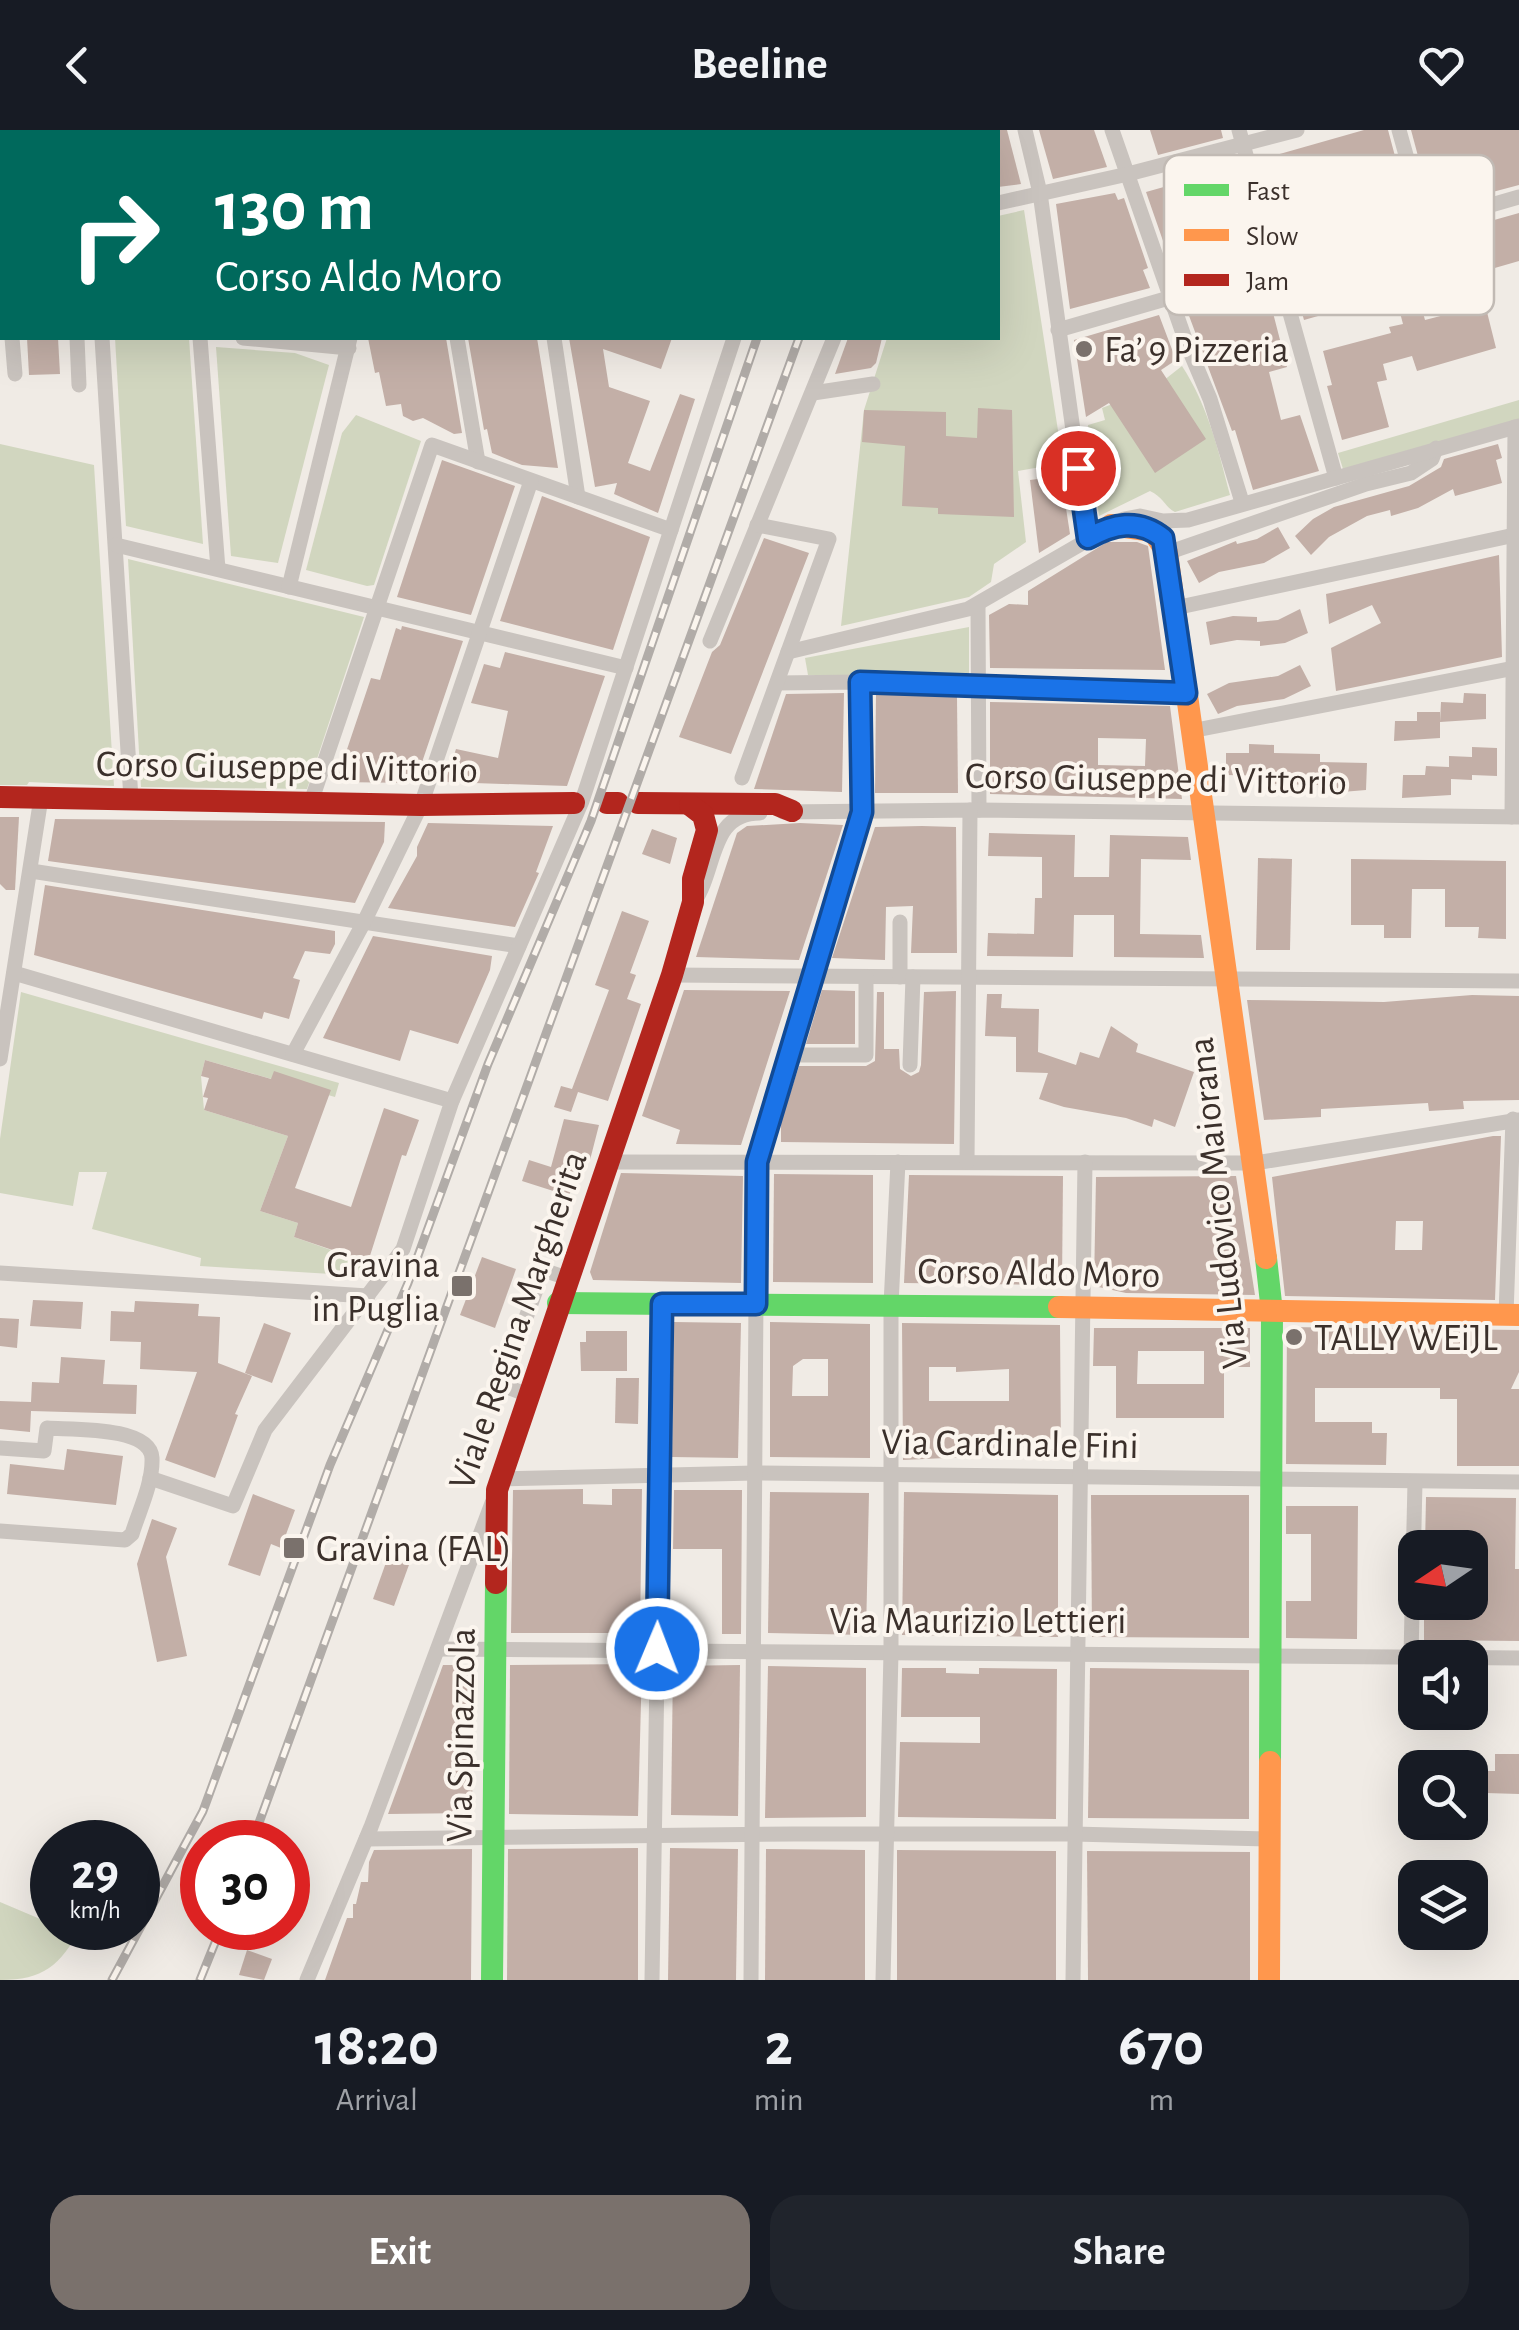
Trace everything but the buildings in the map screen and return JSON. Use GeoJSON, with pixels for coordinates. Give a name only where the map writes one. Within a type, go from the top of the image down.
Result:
{"type":"FeatureCollection","features":[{"type":"Feature","properties":{"kind":"street"},"geometry":{"type":"LineString","coordinates":[[1025,130],[1040,193],[1088,538]]}},
{"type":"Feature","properties":{"kind":"street"},"geometry":{"type":"LineString","coordinates":[[1112,130],[1164,280]]}},
{"type":"Feature","properties":{"kind":"street"},"geometry":{"type":"LineString","coordinates":[[1188,155],[1241,138],[1297,130]]}},
{"type":"Feature","properties":{"kind":"street"},"geometry":{"type":"LineString","coordinates":[[1399,130],[1406,155]]}},
{"type":"Feature","properties":{"kind":"street"},"geometry":{"type":"LineString","coordinates":[[1000,203],[1164,163]]}},
{"type":"Feature","properties":{"kind":"street"},"geometry":{"type":"LineString","coordinates":[[1494,203],[1519,196]]}},
{"type":"Feature","properties":{"kind":"street"},"geometry":{"type":"LineString","coordinates":[[1058,330],[1164,300]]}},
{"type":"Feature","properties":{"kind":"street"},"geometry":{"type":"LineString","coordinates":[[1177,315],[1210,399],[1242,502]]}},
{"type":"Feature","properties":{"kind":"street"},"geometry":{"type":"LineString","coordinates":[[1291,315],[1336,478]]}},
{"type":"Feature","properties":{"kind":"street"},"geometry":{"type":"LineString","coordinates":[[12,340],[14,374]]}},
{"type":"Feature","properties":{"kind":"street"},"geometry":{"type":"LineString","coordinates":[[77,340],[79,385]]}},
{"type":"Feature","properties":{"kind":"street"},"geometry":{"type":"LineString","coordinates":[[102,340],[131,799]]}},
{"type":"Feature","properties":{"kind":"street"},"geometry":{"type":"LineString","coordinates":[[200,340],[218,569]]}},
{"type":"Feature","properties":{"kind":"street"},"geometry":{"type":"LineString","coordinates":[[285,340],[350,343],[290,586]]}},
{"type":"Feature","properties":{"kind":"street"},"geometry":{"type":"LineString","coordinates":[[457,340],[478,462]]}},
{"type":"Feature","properties":{"kind":"street"},"geometry":{"type":"LineString","coordinates":[[554,340],[578,497]]}},
{"type":"Feature","properties":{"kind":"street"},"geometry":{"type":"LineString","coordinates":[[150,1478],[233,1506],[266,1430],[403,1249],[452,1101],[578,802],[733,340]]}},
{"type":"Feature","properties":{"kind":"street"},"geometry":{"type":"LineString","coordinates":[[710,641],[833,340]]}},
{"type":"Feature","properties":{"kind":"street"},"geometry":{"type":"LineString","coordinates":[[813,393],[873,384]]}},
{"type":"Feature","properties":{"kind":"street"},"geometry":{"type":"LineString","coordinates":[[788,652],[978,605],[1088,538],[1135,516],[1163,522],[1183,521],[1517,426],[1516,817]]}},
{"type":"Feature","properties":{"kind":"street"},"geometry":{"type":"LineString","coordinates":[[311,802],[432,446],[671,530]]}},
{"type":"Feature","properties":{"kind":"street"},"geometry":{"type":"LineString","coordinates":[[1112,525],[1154,531],[1163,538],[1167,554],[1366,484],[1411,473],[1432,459],[1436,448]]}},
{"type":"Feature","properties":{"kind":"street"},"geometry":{"type":"LineString","coordinates":[[293,1054],[421,805],[531,481]]}},
{"type":"Feature","properties":{"kind":"street"},"geometry":{"type":"LineString","coordinates":[[742,778],[830,538],[757,525]]}},
{"type":"Feature","properties":{"kind":"street"},"geometry":{"type":"LineString","coordinates":[[1175,608],[1516,534]]}},
{"type":"Feature","properties":{"kind":"street"},"geometry":{"type":"LineString","coordinates":[[116,544],[626,668]]}},
{"type":"Feature","properties":{"kind":"street","name":"Via Ludovico Maiorana"},"geometry":{"type":"LineString","coordinates":[[1167,554],[1255,1163],[1272,1312],[1269,1980]]}},
{"type":"Feature","properties":{"kind":"street"},"geometry":{"type":"LineString","coordinates":[[968,1162],[978,605]]}},
{"type":"Feature","properties":{"kind":"street"},"geometry":{"type":"LineString","coordinates":[[1191,731],[1516,668]]}},
{"type":"Feature","properties":{"kind":"street"},"geometry":{"type":"LineString","coordinates":[[777,683],[860,682],[1186,693]]}},
{"type":"Feature","properties":{"kind":"street"},"geometry":{"type":"LineString","coordinates":[[751,1980],[757,1162],[862,812],[860,682]]}},
{"type":"Feature","properties":{"kind":"street","name":"Corso Giuseppe di Vittorio"},"geometry":{"type":"LineString","coordinates":[[0,797],[421,805],[578,802]]}},
{"type":"Feature","properties":{"kind":"street"},"geometry":{"type":"LineString","coordinates":[[0,1059],[41,798]]}},
{"type":"Feature","properties":{"kind":"street"},"geometry":{"type":"LineString","coordinates":[[621,803],[774,804],[792,811]]}},
{"type":"Feature","properties":{"kind":"street","name":"Viale Regina Margherita"},"geometry":{"type":"LineString","coordinates":[[690,804],[703,814],[707,830],[692,879],[694,902]]}},
{"type":"Feature","properties":{"kind":"street","name":"Corso Giuseppe di Vittorio"},"geometry":{"type":"LineString","coordinates":[[734,818],[744,813],[792,811],[974,810],[1516,817]]}},
{"type":"Feature","properties":{"kind":"street","name":"Viale Regina Margherita"},"geometry":{"type":"LineString","coordinates":[[307,1980],[366,1839],[499,1485],[694,902],[703,889],[722,832],[734,818]]}},
{"type":"Feature","properties":{"kind":"street"},"geometry":{"type":"LineString","coordinates":[[30,871],[519,946]]}},
{"type":"Feature","properties":{"kind":"street"},"geometry":{"type":"LineString","coordinates":[[900,922],[910,1065]]}},
{"type":"Feature","properties":{"kind":"street"},"geometry":{"type":"LineString","coordinates":[[14,973],[452,1101]]}},
{"type":"Feature","properties":{"kind":"street"},"geometry":{"type":"LineString","coordinates":[[672,976],[1519,981]]}},
{"type":"Feature","properties":{"kind":"street"},"geometry":{"type":"LineString","coordinates":[[789,1054],[866,1055],[866,977]]}},
{"type":"Feature","properties":{"kind":"street"},"geometry":{"type":"LineString","coordinates":[[607,1162],[1255,1163],[1516,1119],[1512,1315]]}},
{"type":"Feature","properties":{"kind":"street"},"geometry":{"type":"LineString","coordinates":[[884,1980],[891,1654],[891,1305],[898,1162]]}},
{"type":"Feature","properties":{"kind":"street"},"geometry":{"type":"LineString","coordinates":[[1073,1980],[1085,1162]]}},
{"type":"Feature","properties":{"kind":"street"},"geometry":{"type":"LineString","coordinates":[[528,1395],[502,1385],[544,1270],[567,1278]]}},
{"type":"Feature","properties":{"kind":"street"},"geometry":{"type":"LineString","coordinates":[[0,1273],[368,1296]]}},
{"type":"Feature","properties":{"kind":"street","name":"Corso Aldo Moro"},"geometry":{"type":"LineString","coordinates":[[558,1303],[1512,1315]]}},
{"type":"Feature","properties":{"kind":"street"},"geometry":{"type":"LineString","coordinates":[[652,1980],[662,1304]]}},
{"type":"Feature","properties":{"kind":"street"},"geometry":{"type":"LineString","coordinates":[[0,1448],[44,1451],[47,1428],[133,1436],[144,1442],[152,1454],[150,1478],[132,1534],[124,1540],[0,1531]]}},
{"type":"Feature","properties":{"kind":"street","name":"Via Cardinale Fini"},"geometry":{"type":"LineString","coordinates":[[499,1485],[755,1473],[1519,1482]]}},
{"type":"Feature","properties":{"kind":"street"},"geometry":{"type":"LineString","coordinates":[[1411,1640],[1415,1482]]}},
{"type":"Feature","properties":{"kind":"street","name":"Via Spinazzola"},"geometry":{"type":"LineString","coordinates":[[492,1980],[499,1485]]}},
{"type":"Feature","properties":{"kind":"street","name":"Via Maurizio Lettieri"},"geometry":{"type":"LineString","coordinates":[[438,1649],[1398,1656]]}},
{"type":"Feature","properties":{"kind":"street","name":"Via Maurizio Lettieri"},"geometry":{"type":"LineString","coordinates":[[1488,1657],[1519,1658]]}},
{"type":"Feature","properties":{"kind":"street"},"geometry":{"type":"LineString","coordinates":[[366,1839],[1074,1834],[1267,1839]]}},
{"type":"Feature","properties":{"kind":"green space"},"geometry":{"type":"Polygon","coordinates":[[[1024,210],[1063,463],[1018,471],[1026,542],[994,564],[991,582],[969,597],[841,626],[864,410],[886,340],[1000,340],[1000,216],[1024,210]]]}},
{"type":"Feature","properties":{"kind":"green space"},"geometry":{"type":"Polygon","coordinates":[[[115,340],[189,340],[203,544],[126,526],[115,340]]]}},
{"type":"Feature","properties":{"kind":"green space"},"geometry":{"type":"Polygon","coordinates":[[[216,347],[295,353],[329,365],[278,563],[231,556],[216,347]]]}},
{"type":"Feature","properties":{"kind":"green space"},"geometry":{"type":"Polygon","coordinates":[[[1182,366],[1205,412],[1230,495],[1175,512],[1150,491],[1099,516],[1088,425],[1105,420],[1102,408],[1154,388],[1182,366]]]}},
{"type":"Feature","properties":{"kind":"green space"},"geometry":{"type":"Polygon","coordinates":[[[1519,400],[1519,419],[1343,469],[1338,453],[1519,400]]]}},
{"type":"Feature","properties":{"kind":"green space"},"geometry":{"type":"Polygon","coordinates":[[[356,415],[421,441],[374,585],[367,586],[306,570],[342,433],[356,415]]]}},
{"type":"Feature","properties":{"kind":"green space"},"geometry":{"type":"Polygon","coordinates":[[[0,444],[94,465],[114,786],[29,782],[0,785],[0,444]]]}},
{"type":"Feature","properties":{"kind":"green space"},"geometry":{"type":"Polygon","coordinates":[[[128,559],[364,617],[307,789],[141,787],[128,559]]]}},
{"type":"Feature","properties":{"kind":"green space"},"geometry":{"type":"Polygon","coordinates":[[[969,627],[969,676],[808,675],[805,658],[969,627]]]}},
{"type":"Feature","properties":{"kind":"green space"},"geometry":{"type":"Polygon","coordinates":[[[21,992],[339,1083],[335,1097],[205,1060],[201,1076],[204,1110],[288,1136],[260,1211],[298,1223],[294,1237],[368,1263],[364,1276],[200,1266],[201,1258],[92,1229],[107,1172],[79,1172],[73,1206],[0,1193],[0,1139],[21,992]]]}},
{"type":"Feature","properties":{"kind":"green space"},"geometry":{"type":"Polygon","coordinates":[[[0,1902],[30,1915],[30,1950],[66,1950],[39,1974],[0,1980],[0,1902]]]}},
{"type":"Feature","properties":{"kind":"railway"},"geometry":{"type":"LineString","coordinates":[[112,1980],[203,1811],[330,1465],[408,1283],[488,1064],[591,821],[756,340]]}},
{"type":"Feature","properties":{"kind":"railway"},"geometry":{"type":"LineString","coordinates":[[260,1820],[798,340]]}},
{"type":"Feature","properties":{"kind":"railway"},"geometry":{"type":"LineString","coordinates":[[200,1980],[212,1950]]}},
{"type":"Feature","properties":{"kind":"traffic: fast"},"geometry":{"type":"LineString","coordinates":[[1266,1258],[1272,1312],[1270,1762]]}},
{"type":"Feature","properties":{"kind":"traffic: fast"},"geometry":{"type":"LineString","coordinates":[[558,1303],[1059,1307]]}},
{"type":"Feature","properties":{"kind":"traffic: fast"},"geometry":{"type":"LineString","coordinates":[[492,1980],[496,1583]]}},
{"type":"Feature","properties":{"kind":"traffic: slow"},"geometry":{"type":"LineString","coordinates":[[1111,525],[1153,531],[1167,553],[1266,1258]]}},
{"type":"Feature","properties":{"kind":"traffic: slow"},"geometry":{"type":"LineString","coordinates":[[1059,1307],[1519,1315]]}},
{"type":"Feature","properties":{"kind":"traffic: slow"},"geometry":{"type":"LineString","coordinates":[[1269,1980],[1270,1762]]}},
{"type":"Feature","properties":{"kind":"traffic: jam"},"geometry":{"type":"LineString","coordinates":[[0,797],[421,805],[574,803]]}},
{"type":"Feature","properties":{"kind":"traffic: jam"},"geometry":{"type":"LineString","coordinates":[[607,803],[618,803]]}},
{"type":"Feature","properties":{"kind":"traffic: jam"},"geometry":{"type":"LineString","coordinates":[[638,803],[775,804],[792,811]]}},
{"type":"Feature","properties":{"kind":"traffic: jam"},"geometry":{"type":"LineString","coordinates":[[496,1583],[497,1490],[672,975],[693,902],[693,879],[707,830],[703,815],[690,805]]}},
{"type":"Feature","properties":{"kind":"place","name":"Fa’ 9 Pizzeria"},"geometry":{"type":"Point","coordinates":[1084,349]}},
{"type":"Feature","properties":{"kind":"place","name":"Gravina in Puglia"},"geometry":{"type":"Point","coordinates":[462,1286]}},
{"type":"Feature","properties":{"kind":"place","name":"TALLY WEiJL"},"geometry":{"type":"Point","coordinates":[1294,1337]}},
{"type":"Feature","properties":{"kind":"place","name":"Gravina (FAL)"},"geometry":{"type":"Point","coordinates":[294,1548]}},
{"type":"Feature","properties":{"kind":"route"},"geometry":{"type":"LineString","coordinates":[[657,1649],[662,1304],[756,1304],[757,1162],[862,812],[860,682],[1186,693],[1163,538],[1135,526],[1112,525],[1088,538],[1078,468]]}}]}
